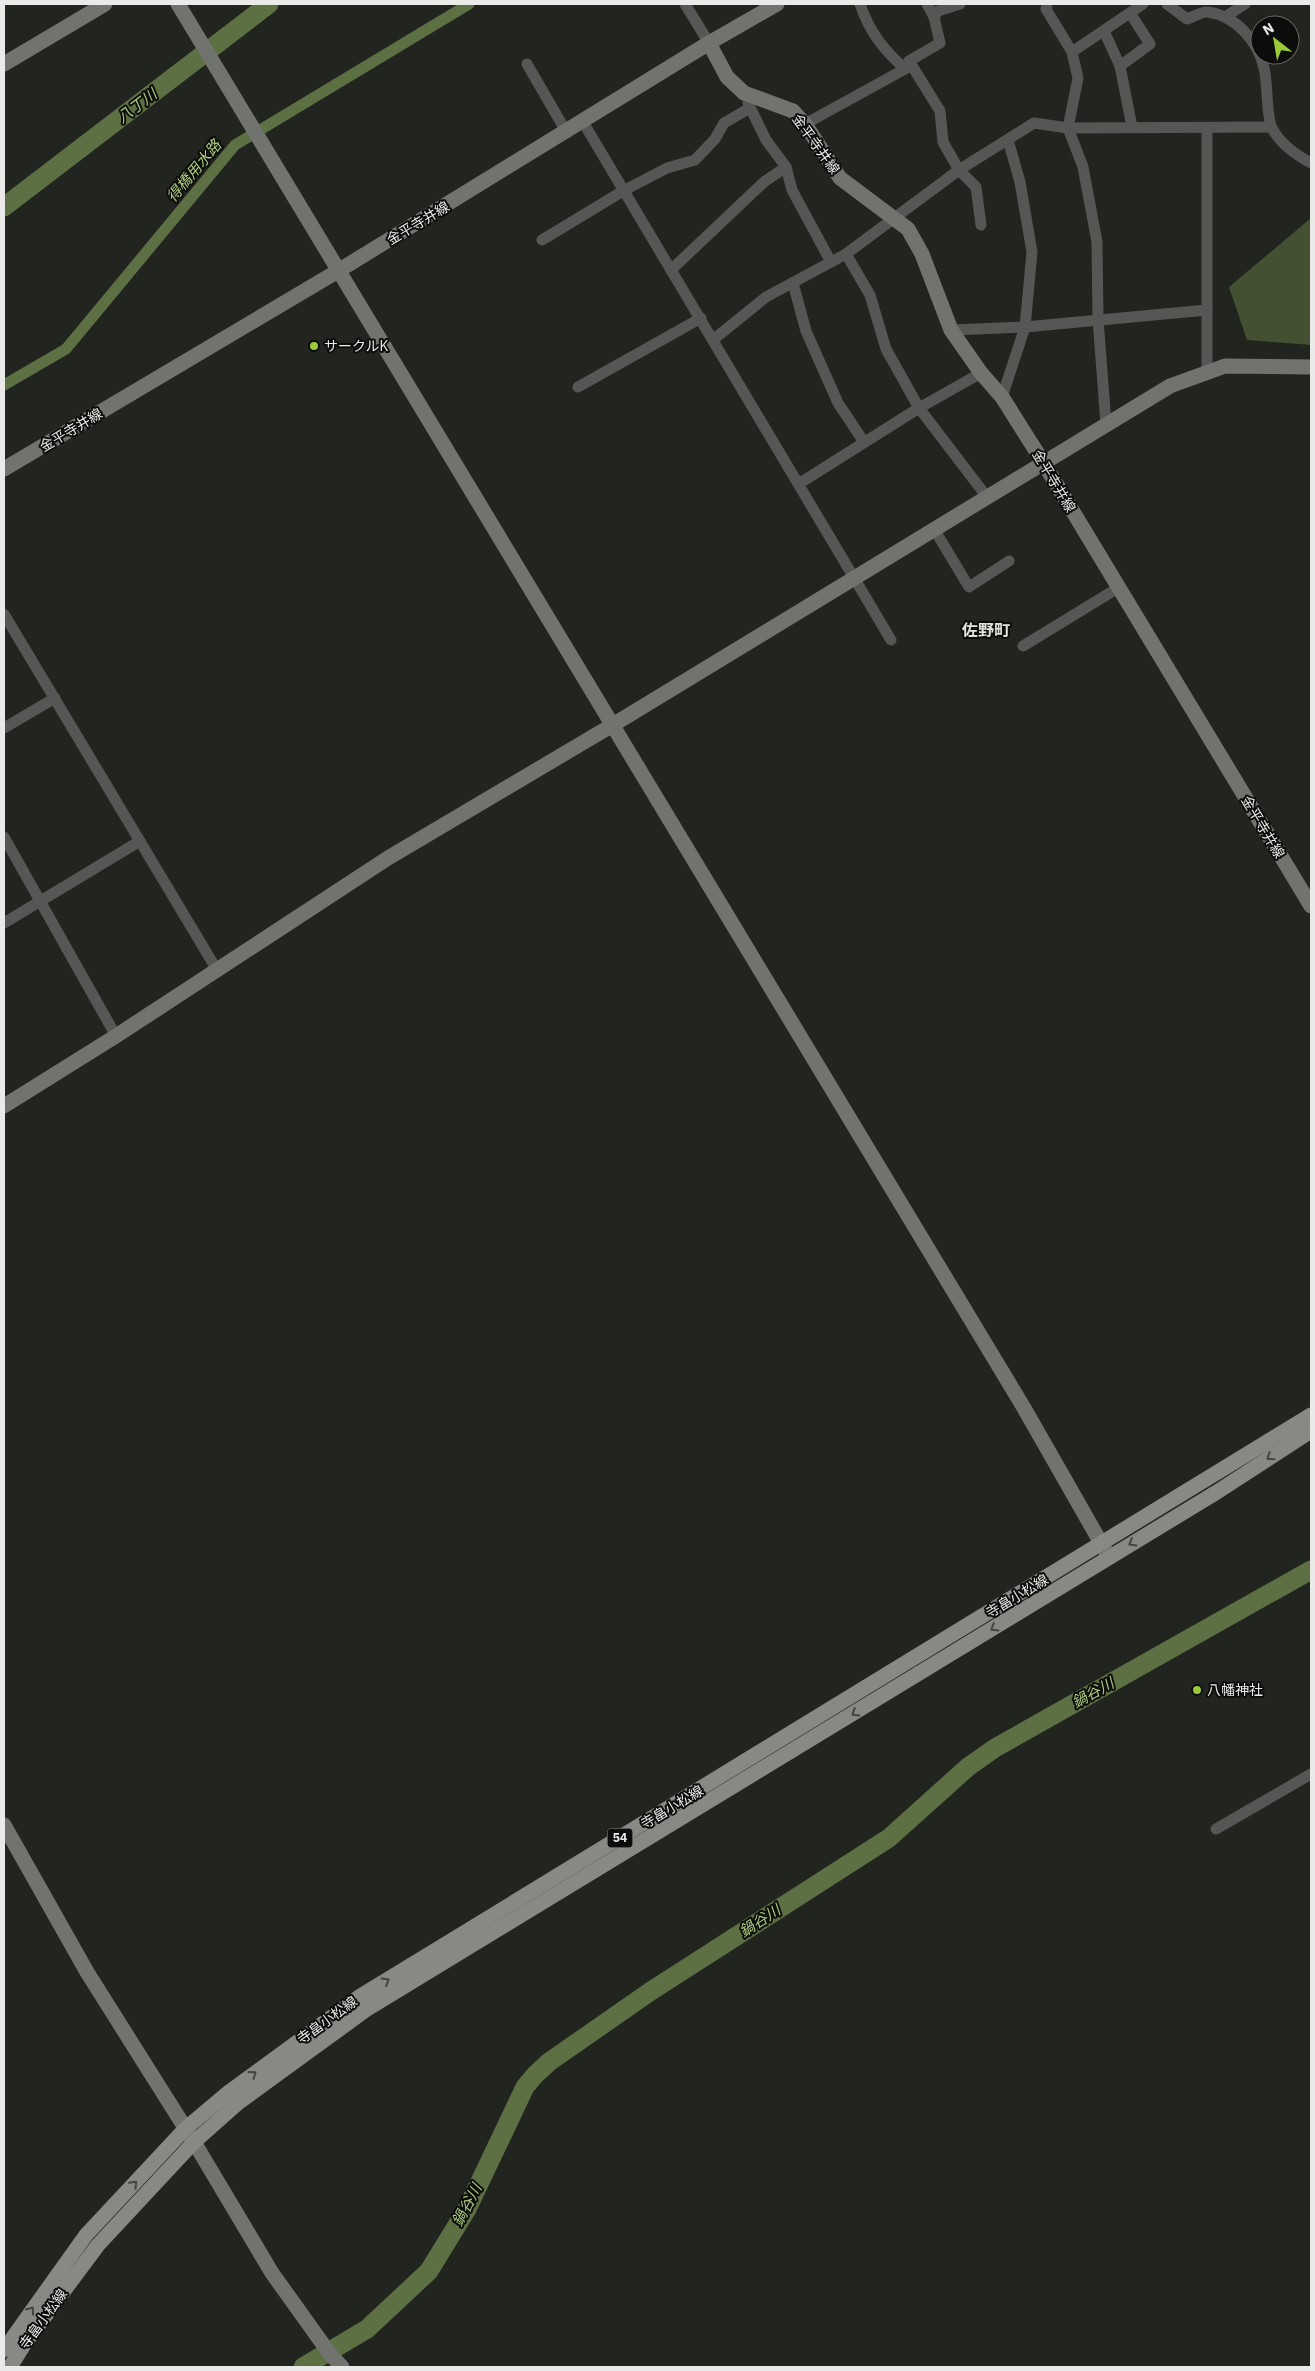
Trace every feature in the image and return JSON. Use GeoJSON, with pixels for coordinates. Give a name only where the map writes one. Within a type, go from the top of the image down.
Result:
{"type":"FeatureCollection","features":[{"type":"Feature","properties":{"kind":"main road","name":"寺畠小松線"},"geometry":{"type":"LineString","coordinates":[[10,2367],[25,2343],[98,2244],[189,2136],[229,2092],[359,1997],[1106,1550],[1311,1414]]}},
{"type":"Feature","properties":{"kind":"main road","name":"寺畠小松線"},"geometry":{"type":"LineString","coordinates":[[1106,1550],[1217,1492],[1311,1431]]}},
{"type":"Feature","properties":{"kind":"main road","name":"寺畠小松線"},"geometry":{"type":"LineString","coordinates":[[4,2350],[86,2235],[189,2136]]}},
{"type":"Feature","properties":{"kind":"street"},"geometry":{"type":"LineString","coordinates":[[4,64],[106,4]]}},
{"type":"Feature","properties":{"kind":"street"},"geometry":{"type":"LineString","coordinates":[[178,4],[611,726],[1024,1408],[1106,1550]]}},
{"type":"Feature","properties":{"kind":"street"},"geometry":{"type":"LineString","coordinates":[[685,4],[709,44],[777,4]]}},
{"type":"Feature","properties":{"kind":"street"},"geometry":{"type":"LineString","coordinates":[[860,4],[866,20],[882,49],[907,65],[940,111],[943,142],[959,170],[976,187],[981,225]]}},
{"type":"Feature","properties":{"kind":"street"},"geometry":{"type":"LineString","coordinates":[[805,124],[907,65],[940,43],[934,17],[927,4]]}},
{"type":"Feature","properties":{"kind":"street"},"geometry":{"type":"LineString","coordinates":[[934,17],[938,11],[960,4]]}},
{"type":"Feature","properties":{"kind":"street"},"geometry":{"type":"LineString","coordinates":[[1047,4],[1046,9],[1072,52],[1078,78],[1068,128],[1083,167],[1097,242],[1098,319],[1106,424]]}},
{"type":"Feature","properties":{"kind":"street"},"geometry":{"type":"LineString","coordinates":[[1072,52],[1143,4]]}},
{"type":"Feature","properties":{"kind":"street"},"geometry":{"type":"LineString","coordinates":[[1167,4],[1187,19],[1206,11],[1225,17],[1238,25],[1253,41],[1264,66],[1272,127],[1294,154],[1311,163]]}},
{"type":"Feature","properties":{"kind":"street"},"geometry":{"type":"LineString","coordinates":[[1225,17],[1245,4]]}},
{"type":"Feature","properties":{"kind":"street"},"geometry":{"type":"LineString","coordinates":[[1120,66],[1150,44],[1130,14]]}},
{"type":"Feature","properties":{"kind":"street"},"geometry":{"type":"LineString","coordinates":[[1104,31],[1120,66],[1132,127]]}},
{"type":"Feature","properties":{"kind":"street","name":"金平寺井線"},"geometry":{"type":"LineString","coordinates":[[4,468],[338,271],[567,133],[709,44],[727,77],[744,93],[793,111],[805,124],[840,178],[908,228],[922,254],[950,330],[981,373],[1002,397],[1043,462],[1311,906]]}},
{"type":"Feature","properties":{"kind":"street"},"geometry":{"type":"LineString","coordinates":[[527,64],[567,133]]}},
{"type":"Feature","properties":{"kind":"street"},"geometry":{"type":"LineString","coordinates":[[744,93],[766,140],[786,167],[792,190],[831,262]]}},
{"type":"Feature","properties":{"kind":"street"},"geometry":{"type":"LineString","coordinates":[[542,240],[623,191],[667,168],[694,160],[715,139],[724,123],[750,108]]}},
{"type":"Feature","properties":{"kind":"street"},"geometry":{"type":"LineString","coordinates":[[583,122],[800,483],[891,640]]}},
{"type":"Feature","properties":{"kind":"street"},"geometry":{"type":"LineString","coordinates":[[714,340],[766,298],[846,254],[959,170],[1034,123],[1068,128],[1272,127]]}},
{"type":"Feature","properties":{"kind":"street"},"geometry":{"type":"LineString","coordinates":[[1207,128],[1207,372]]}},
{"type":"Feature","properties":{"kind":"street"},"geometry":{"type":"LineString","coordinates":[[1002,397],[1025,327],[1032,252],[1020,182],[1008,140]]}},
{"type":"Feature","properties":{"kind":"street"},"geometry":{"type":"LineString","coordinates":[[671,270],[764,182],[786,167]]}},
{"type":"Feature","properties":{"kind":"street"},"geometry":{"type":"LineString","coordinates":[[846,254],[870,295],[886,349],[919,408],[987,496]]}},
{"type":"Feature","properties":{"kind":"street"},"geometry":{"type":"LineString","coordinates":[[793,283],[806,331],[838,403],[864,442]]}},
{"type":"Feature","properties":{"kind":"street"},"geometry":{"type":"LineString","coordinates":[[950,330],[1025,327],[1207,310]]}},
{"type":"Feature","properties":{"kind":"street"},"geometry":{"type":"LineString","coordinates":[[578,387],[701,318]]}},
{"type":"Feature","properties":{"kind":"street"},"geometry":{"type":"LineString","coordinates":[[4,1106],[116,1036],[388,858],[611,726],[1170,386],[1226,366],[1311,366]]}},
{"type":"Feature","properties":{"kind":"street"},"geometry":{"type":"LineString","coordinates":[[800,483],[919,408],[981,373]]}},
{"type":"Feature","properties":{"kind":"street"},"geometry":{"type":"LineString","coordinates":[[934,529],[969,587],[1010,561]]}},
{"type":"Feature","properties":{"kind":"street"},"geometry":{"type":"LineString","coordinates":[[1023,646],[1118,588]]}},
{"type":"Feature","properties":{"kind":"street"},"geometry":{"type":"LineString","coordinates":[[4,614],[217,970]]}},
{"type":"Feature","properties":{"kind":"street"},"geometry":{"type":"LineString","coordinates":[[4,728],[54,698]]}},
{"type":"Feature","properties":{"kind":"street"},"geometry":{"type":"LineString","coordinates":[[4,838],[116,1036]]}},
{"type":"Feature","properties":{"kind":"street"},"geometry":{"type":"LineString","coordinates":[[4,923],[140,841]]}},
{"type":"Feature","properties":{"kind":"street"},"geometry":{"type":"LineString","coordinates":[[1216,1829],[1311,1774]]}},
{"type":"Feature","properties":{"kind":"street"},"geometry":{"type":"LineString","coordinates":[[4,1825],[87,1972],[272,2273],[306,2323],[342,2367]]}},
{"type":"Feature","properties":{"kind":"green space"},"geometry":{"type":"Polygon","coordinates":[[[1311,218],[1311,345],[1247,340],[1229,287],[1311,218]]]}},
{"type":"Feature","properties":{"kind":"waterway","name":"八丁川"},"geometry":{"type":"LineString","coordinates":[[4,207],[269,4]]}},
{"type":"Feature","properties":{"kind":"waterway","name":"得橋用水路"},"geometry":{"type":"LineString","coordinates":[[4,385],[66,349],[235,145],[469,4]]}},
{"type":"Feature","properties":{"kind":"waterway","name":"鍋谷川"},"geometry":{"type":"LineString","coordinates":[[303,2367],[367,2329],[429,2271],[467,2209],[525,2087],[549,2062],[651,1991],[889,1838],[968,1767],[995,1748],[1311,1570]]}},
{"type":"Feature","properties":{"kind":"place","name":"サークルK"},"geometry":{"type":"Point","coordinates":[314,346]}},
{"type":"Feature","properties":{"kind":"place","name":"八幡神社"},"geometry":{"type":"Point","coordinates":[1197,1690]}},
{"type":"Feature","properties":{"kind":"district","name":"佐野町"},"geometry":{"type":"Point","coordinates":[986,630]}}]}
